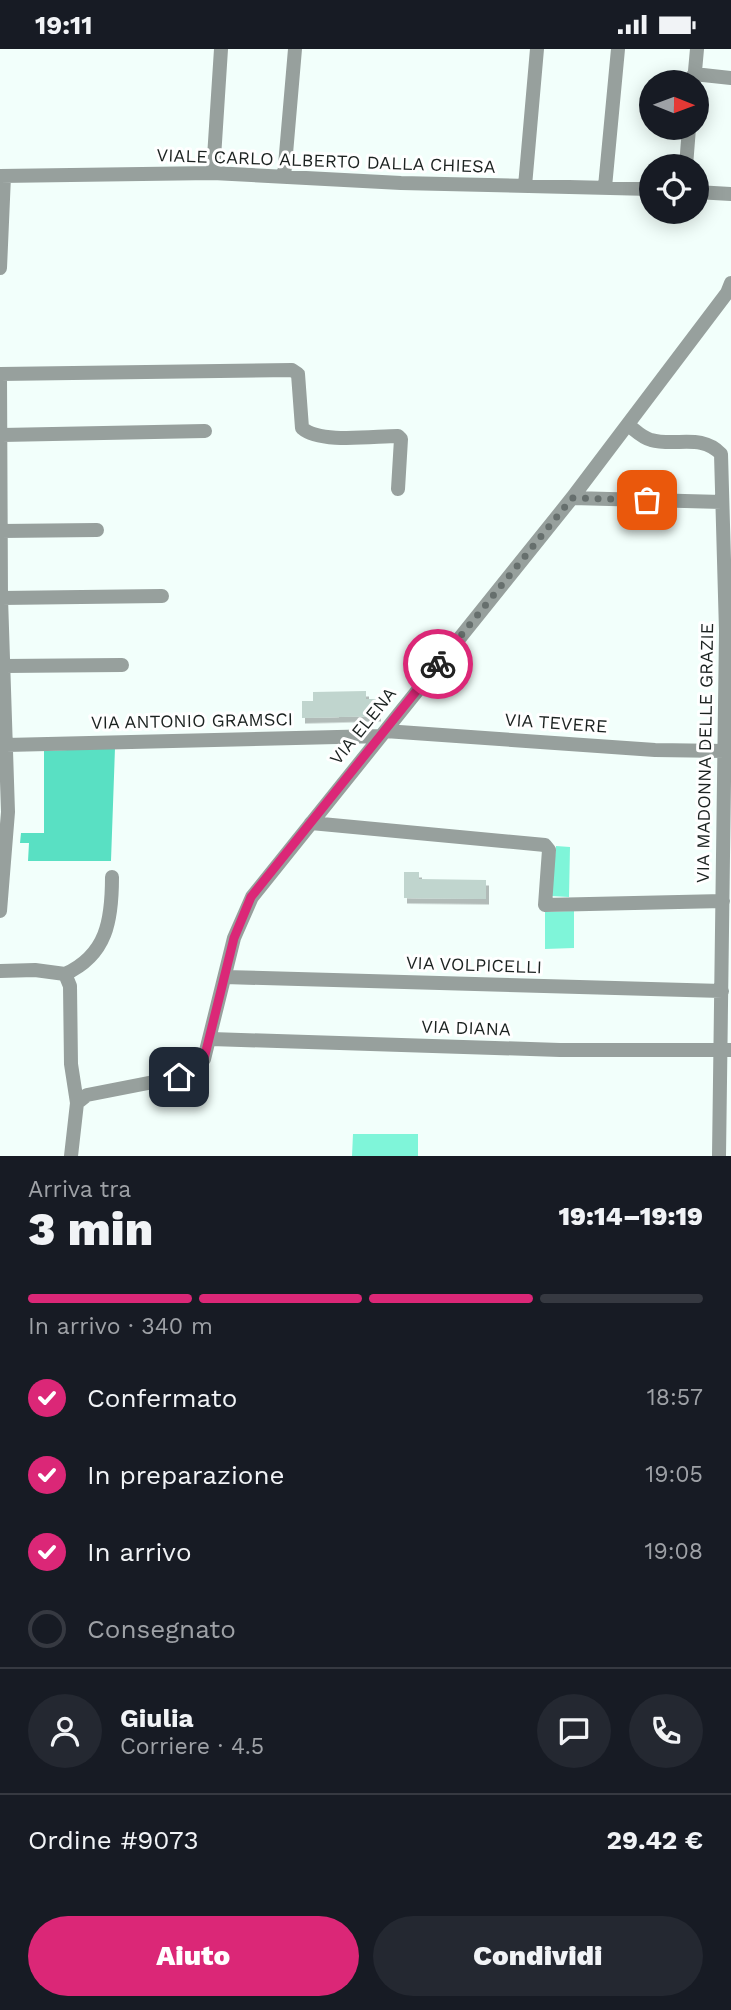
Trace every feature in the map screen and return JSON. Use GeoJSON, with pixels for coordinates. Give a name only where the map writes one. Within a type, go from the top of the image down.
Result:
{"type":"FeatureCollection","features":[{"type":"Feature","properties":{"kind":"street"},"geometry":{"type":"LineString","coordinates":[[213,173],[221,49]]}},
{"type":"Feature","properties":{"kind":"street"},"geometry":{"type":"LineString","coordinates":[[284,177],[295,49]]}},
{"type":"Feature","properties":{"kind":"street"},"geometry":{"type":"LineString","coordinates":[[525,186],[537,49]]}},
{"type":"Feature","properties":{"kind":"street"},"geometry":{"type":"LineString","coordinates":[[605,187],[618,49]]}},
{"type":"Feature","properties":{"kind":"street"},"geometry":{"type":"LineString","coordinates":[[695,70],[697,49]]}},
{"type":"Feature","properties":{"kind":"street"},"geometry":{"type":"LineString","coordinates":[[709,78],[731,78]]}},
{"type":"Feature","properties":{"kind":"street","name":"VIALE CARLO ALBERTO DALLA CHIESA"},"geometry":{"type":"LineString","coordinates":[[2,176],[213,173],[639,188]]}},
{"type":"Feature","properties":{"kind":"street"},"geometry":{"type":"LineString","coordinates":[[0,268],[2,176]]}},
{"type":"Feature","properties":{"kind":"street"},"geometry":{"type":"LineString","coordinates":[[709,193],[731,194]]}},
{"type":"Feature","properties":{"kind":"street","name":"VIA ELENA"},"geometry":{"type":"LineString","coordinates":[[77,1103],[88,1095],[101,1091],[194,1072],[204,1059],[211,1039],[234,938],[251,897],[572,498],[729,288]]}},
{"type":"Feature","properties":{"kind":"street"},"geometry":{"type":"LineString","coordinates":[[0,911],[8,812],[4,771],[6,745],[1,641],[0,375],[292,370],[298,374],[302,428],[308,433],[324,437],[398,436],[401,439],[398,489]]}},
{"type":"Feature","properties":{"kind":"street","name":"VIA MADONNA DELLE GRAZIE"},"geometry":{"type":"LineString","coordinates":[[628,425],[654,441],[705,443],[713,445],[721,454],[726,631],[727,874],[723,901],[726,1051],[719,1156]]}},
{"type":"Feature","properties":{"kind":"street"},"geometry":{"type":"LineString","coordinates":[[2,435],[205,431]]}},
{"type":"Feature","properties":{"kind":"street"},"geometry":{"type":"LineString","coordinates":[[572,498],[722,502]]}},
{"type":"Feature","properties":{"kind":"street"},"geometry":{"type":"LineString","coordinates":[[1,531],[97,530]]}},
{"type":"Feature","properties":{"kind":"street"},"geometry":{"type":"LineString","coordinates":[[1,598],[162,596]]}},
{"type":"Feature","properties":{"kind":"street"},"geometry":{"type":"LineString","coordinates":[[4,666],[122,666]]}},
{"type":"Feature","properties":{"kind":"street","name":"VIA ANTONIO GRAMSCI"},"geometry":{"type":"LineString","coordinates":[[6,745],[382,733]]}},
{"type":"Feature","properties":{"kind":"street","name":"VIA TEVERE"},"geometry":{"type":"LineString","coordinates":[[382,733],[655,750],[725,751]]}},
{"type":"Feature","properties":{"kind":"street"},"geometry":{"type":"LineString","coordinates":[[311,823],[545,845],[549,850],[545,905],[723,901]]}},
{"type":"Feature","properties":{"kind":"street"},"geometry":{"type":"LineString","coordinates":[[0,971],[35,970],[65,974],[80,967],[97,950],[103,937],[112,903],[112,877]]}},
{"type":"Feature","properties":{"kind":"street"},"geometry":{"type":"LineString","coordinates":[[65,974],[70,986],[71,1064],[77,1103],[71,1156]]}},
{"type":"Feature","properties":{"kind":"street","name":"VIA VOLPICELLI"},"geometry":{"type":"LineString","coordinates":[[225,977],[725,982]]}},
{"type":"Feature","properties":{"kind":"street","name":"VIA DIANA"},"geometry":{"type":"LineString","coordinates":[[211,1039],[560,1050],[726,1051]]}},
{"type":"Feature","properties":{"kind":"green space"},"geometry":{"type":"Polygon","coordinates":[[[115,748],[111,861],[28,861],[29,843],[20,843],[21,833],[44,833],[44,751],[115,748]]]}},
{"type":"Feature","properties":{"kind":"green space"},"geometry":{"type":"Polygon","coordinates":[[[556,846],[570,847],[569,897],[551,896],[556,846]]]}},
{"type":"Feature","properties":{"kind":"green space"},"geometry":{"type":"Polygon","coordinates":[[[574,911],[574,948],[545,949],[545,912],[574,911]]]}},
{"type":"Feature","properties":{"kind":"green space"},"geometry":{"type":"Polygon","coordinates":[[[353,1134],[418,1134],[418,1156],[352,1156],[353,1134]]]}},
{"type":"Feature","properties":{"kind":"building"},"geometry":{"type":"Polygon","coordinates":[[[366,691],[366,699],[377,699],[378,716],[302,718],[302,701],[313,701],[313,692],[366,691]]]}},
{"type":"Feature","properties":{"kind":"building"},"geometry":{"type":"Polygon","coordinates":[[[404,872],[419,872],[419,879],[486,880],[486,899],[404,898],[404,872]]]}},
{"type":"Feature","properties":{"kind":"way so far"},"geometry":{"type":"LineString","coordinates":[[438,664],[572,498],[647,500]]}},
{"type":"Feature","properties":{"kind":"route"},"geometry":{"type":"LineString","coordinates":[[179,1077],[194,1072],[204,1059],[234,938],[251,897],[438,664]]}}]}
